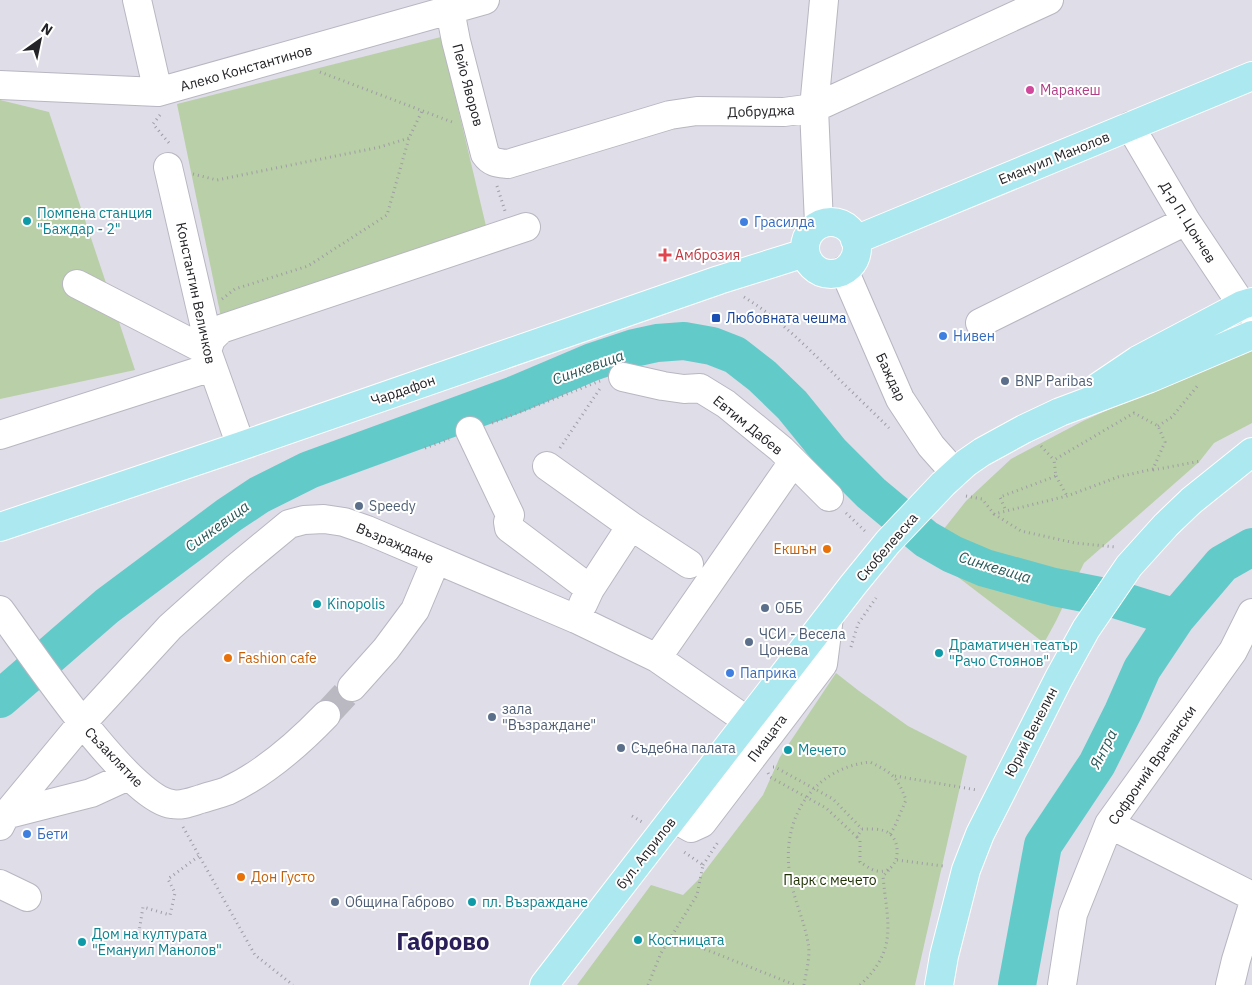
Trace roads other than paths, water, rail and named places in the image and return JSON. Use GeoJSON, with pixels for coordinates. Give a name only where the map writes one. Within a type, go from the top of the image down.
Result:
{"type":"FeatureCollection","features":[{"type":"Feature","properties":{"kind":"main road","name":"Емануил Манолов"},"geometry":{"type":"LineString","coordinates":[[855,240],[1252,76]]}},
{"type":"Feature","properties":{"kind":"main road"},"geometry":{"type":"LineString","coordinates":[[836,222],[845,226],[855,240],[856,254],[849,266],[836,273],[820,271],[808,260],[805,253],[807,236],[819,224],[836,222]]}},
{"type":"Feature","properties":{"kind":"main road","name":"Чардафон"},"geometry":{"type":"LineString","coordinates":[[0,527],[242,446],[719,280],[805,253]]}},
{"type":"Feature","properties":{"kind":"main road","name":"Скобелевска"},"geometry":{"type":"LineString","coordinates":[[1060,412],[1138,360],[1249,306]]}},
{"type":"Feature","properties":{"kind":"main road","name":"Скобелевска"},"geometry":{"type":"LineString","coordinates":[[749,722],[829,618],[881,536],[966,463],[996,443],[1060,412],[1148,379],[1252,334]]}},
{"type":"Feature","properties":{"kind":"main road","name":"Юрий Венелин"},"geometry":{"type":"LineString","coordinates":[[939,985],[944,956],[966,870],[980,834],[1058,678],[1086,630],[1129,566],[1191,501],[1252,452]]}},
{"type":"Feature","properties":{"kind":"main road","name":"бул. Априлов"},"geometry":{"type":"LineString","coordinates":[[544,985],[749,722]]}},
{"type":"Feature","properties":{"kind":"street"},"geometry":{"type":"LineString","coordinates":[[137,0],[158,92]]}},
{"type":"Feature","properties":{"kind":"street","name":"Алеко Константинов"},"geometry":{"type":"LineString","coordinates":[[0,85],[158,92],[486,0]]}},
{"type":"Feature","properties":{"kind":"street"},"geometry":{"type":"LineString","coordinates":[[819,224],[814,108],[824,0]]}},
{"type":"Feature","properties":{"kind":"street","name":"Добруджа"},"geometry":{"type":"LineString","coordinates":[[488,159],[496,163],[520,162],[670,115],[697,111],[784,112],[814,108],[1050,0]]}},
{"type":"Feature","properties":{"kind":"street","name":"Пейо Яворов"},"geometry":{"type":"LineString","coordinates":[[450,10],[456,41],[485,154],[488,159]]}},
{"type":"Feature","properties":{"kind":"street","name":"Д-р П. Цончев"},"geometry":{"type":"LineString","coordinates":[[1130,126],[1186,221],[1249,306]]}},
{"type":"Feature","properties":{"kind":"street","name":"Константин Величков"},"geometry":{"type":"LineString","coordinates":[[168,167],[207,336],[209,359],[242,446]]}},
{"type":"Feature","properties":{"kind":"street"},"geometry":{"type":"LineString","coordinates":[[980,323],[1186,221]]}},
{"type":"Feature","properties":{"kind":"street"},"geometry":{"type":"LineString","coordinates":[[209,359],[211,339],[221,329],[519,230]]}},
{"type":"Feature","properties":{"kind":"street","name":"Баждар"},"geometry":{"type":"LineString","coordinates":[[844,270],[900,399],[931,446],[946,482]]}},
{"type":"Feature","properties":{"kind":"street"},"geometry":{"type":"LineString","coordinates":[[77,284],[209,359]]}},
{"type":"Feature","properties":{"kind":"street"},"geometry":{"type":"LineString","coordinates":[[0,435],[209,359]]}},
{"type":"Feature","properties":{"kind":"street","name":"Евтим Дабев"},"geometry":{"type":"LineString","coordinates":[[623,377],[663,386],[684,389],[700,388],[726,404],[781,449],[829,498]]}},
{"type":"Feature","properties":{"kind":"street"},"geometry":{"type":"LineString","coordinates":[[470,431],[510,514],[508,522],[510,528],[590,589]]}},
{"type":"Feature","properties":{"kind":"street"},"geometry":{"type":"LineString","coordinates":[[656,658],[760,506],[793,462]]}},
{"type":"Feature","properties":{"kind":"street"},"geometry":{"type":"LineString","coordinates":[[547,466],[631,526],[689,564]]}},
{"type":"Feature","properties":{"kind":"street","name":"Възраждане"},"geometry":{"type":"LineString","coordinates":[[2,819],[75,714],[237,567],[289,524],[304,520],[324,519],[344,522],[367,530],[576,619],[656,658],[749,722]]}},
{"type":"Feature","properties":{"kind":"street"},"geometry":{"type":"LineString","coordinates":[[576,619],[590,589],[631,526]]}},
{"type":"Feature","properties":{"kind":"street"},"geometry":{"type":"LineString","coordinates":[[352,687],[386,649],[415,610],[436,560]]}},
{"type":"Feature","properties":{"kind":"street","name":"Съзаклятие"},"geometry":{"type":"LineString","coordinates":[[0,610],[75,714],[128,776],[159,800],[170,804],[183,804],[226,791],[258,773],[288,750],[326,715]]}},
{"type":"Feature","properties":{"kind":"street","name":"Софроний Врачански"},"geometry":{"type":"LineString","coordinates":[[1062,985],[1072,914],[1109,824],[1242,655],[1252,613]]}},
{"type":"Feature","properties":{"kind":"street","name":"Пиацата"},"geometry":{"type":"LineString","coordinates":[[667,827],[690,828],[702,823],[823,664],[829,618]]}},
{"type":"Feature","properties":{"kind":"street"},"geometry":{"type":"LineString","coordinates":[[2,819],[91,793],[128,776]]}},
{"type":"Feature","properties":{"kind":"street"},"geometry":{"type":"LineString","coordinates":[[1109,824],[1252,896]]}},
{"type":"Feature","properties":{"kind":"street"},"geometry":{"type":"LineString","coordinates":[[0,884],[27,898]]}},
{"type":"Feature","properties":{"kind":"street"},"geometry":{"type":"LineString","coordinates":[[1230,985],[1252,908]]}},
{"type":"Feature","properties":{"kind":"waterway","name":"Синкевица"},"geometry":{"type":"LineString","coordinates":[[0,699],[107,606],[229,515],[259,495],[309,470],[514,395],[592,362],[634,348],[657,343],[684,341],[712,346],[735,355],[762,376],[792,405],[831,453],[871,493],[926,539],[952,554],[985,568],[1054,587],[1115,599],[1176,618]]}},
{"type":"Feature","properties":{"kind":"waterway","name":"Янтра"},"geometry":{"type":"LineString","coordinates":[[1017,985],[1043,845],[1097,764],[1142,669],[1176,618],[1222,564],[1252,547]]}},
{"type":"Feature","properties":{"kind":"tunnel"},"geometry":{"type":"LineString","coordinates":[[326,715],[352,687]]}},
{"type":"Feature","properties":{"kind":"place","name":"Маракеш"},"geometry":{"type":"Point","coordinates":[1030,90]}},
{"type":"Feature","properties":{"kind":"place","name":"Помпена станция \"Баждар - 2\""},"geometry":{"type":"Point","coordinates":[27,221]}},
{"type":"Feature","properties":{"kind":"place","name":"Грасилда"},"geometry":{"type":"Point","coordinates":[744,222]}},
{"type":"Feature","properties":{"kind":"place","name":"Амброзия"},"geometry":{"type":"Point","coordinates":[665,255]}},
{"type":"Feature","properties":{"kind":"place","name":"Любовната чешма"},"geometry":{"type":"Point","coordinates":[716,318]}},
{"type":"Feature","properties":{"kind":"place","name":"Нивен"},"geometry":{"type":"Point","coordinates":[943,336]}},
{"type":"Feature","properties":{"kind":"place","name":"BNP Paribas"},"geometry":{"type":"Point","coordinates":[1005,381]}},
{"type":"Feature","properties":{"kind":"place","name":"Speedy"},"geometry":{"type":"Point","coordinates":[359,506]}},
{"type":"Feature","properties":{"kind":"place","name":"Екшън"},"geometry":{"type":"Point","coordinates":[827,549]}},
{"type":"Feature","properties":{"kind":"place","name":"Kinopolis"},"geometry":{"type":"Point","coordinates":[317,604]}},
{"type":"Feature","properties":{"kind":"place","name":"ОББ"},"geometry":{"type":"Point","coordinates":[765,608]}},
{"type":"Feature","properties":{"kind":"place","name":"ЧСИ - Весела Цонева"},"geometry":{"type":"Point","coordinates":[749,642]}},
{"type":"Feature","properties":{"kind":"place","name":"Драматичен театър \"Рачо Стоянов\""},"geometry":{"type":"Point","coordinates":[939,653]}},
{"type":"Feature","properties":{"kind":"place","name":"Fashion cafe"},"geometry":{"type":"Point","coordinates":[228,658]}},
{"type":"Feature","properties":{"kind":"place","name":"Паприка"},"geometry":{"type":"Point","coordinates":[730,673]}},
{"type":"Feature","properties":{"kind":"place","name":"зала \"Възраждане\""},"geometry":{"type":"Point","coordinates":[492,717]}},
{"type":"Feature","properties":{"kind":"place","name":"Съдебна палата"},"geometry":{"type":"Point","coordinates":[621,748]}},
{"type":"Feature","properties":{"kind":"place","name":"Мечето"},"geometry":{"type":"Point","coordinates":[788,750]}},
{"type":"Feature","properties":{"kind":"place","name":"Бети"},"geometry":{"type":"Point","coordinates":[27,834]}},
{"type":"Feature","properties":{"kind":"place","name":"Дон Густо"},"geometry":{"type":"Point","coordinates":[241,877]}},
{"type":"Feature","properties":{"kind":"place","name":"Община Габрово"},"geometry":{"type":"Point","coordinates":[335,902]}},
{"type":"Feature","properties":{"kind":"place","name":"пл. Възраждане"},"geometry":{"type":"Point","coordinates":[472,902]}},
{"type":"Feature","properties":{"kind":"place","name":"Костницата"},"geometry":{"type":"Point","coordinates":[638,940]}},
{"type":"Feature","properties":{"kind":"place","name":"Дом на културата \"Емануил Манолов\""},"geometry":{"type":"Point","coordinates":[82,942]}},
{"type":"Feature","properties":{"kind":"district","name":"Габрово"},"geometry":{"type":"Point","coordinates":[443,941]}},
{"type":"Feature","properties":{"kind":"park label","name":"Парк с мечето"},"geometry":{"type":"Point","coordinates":[830,880]}}]}
